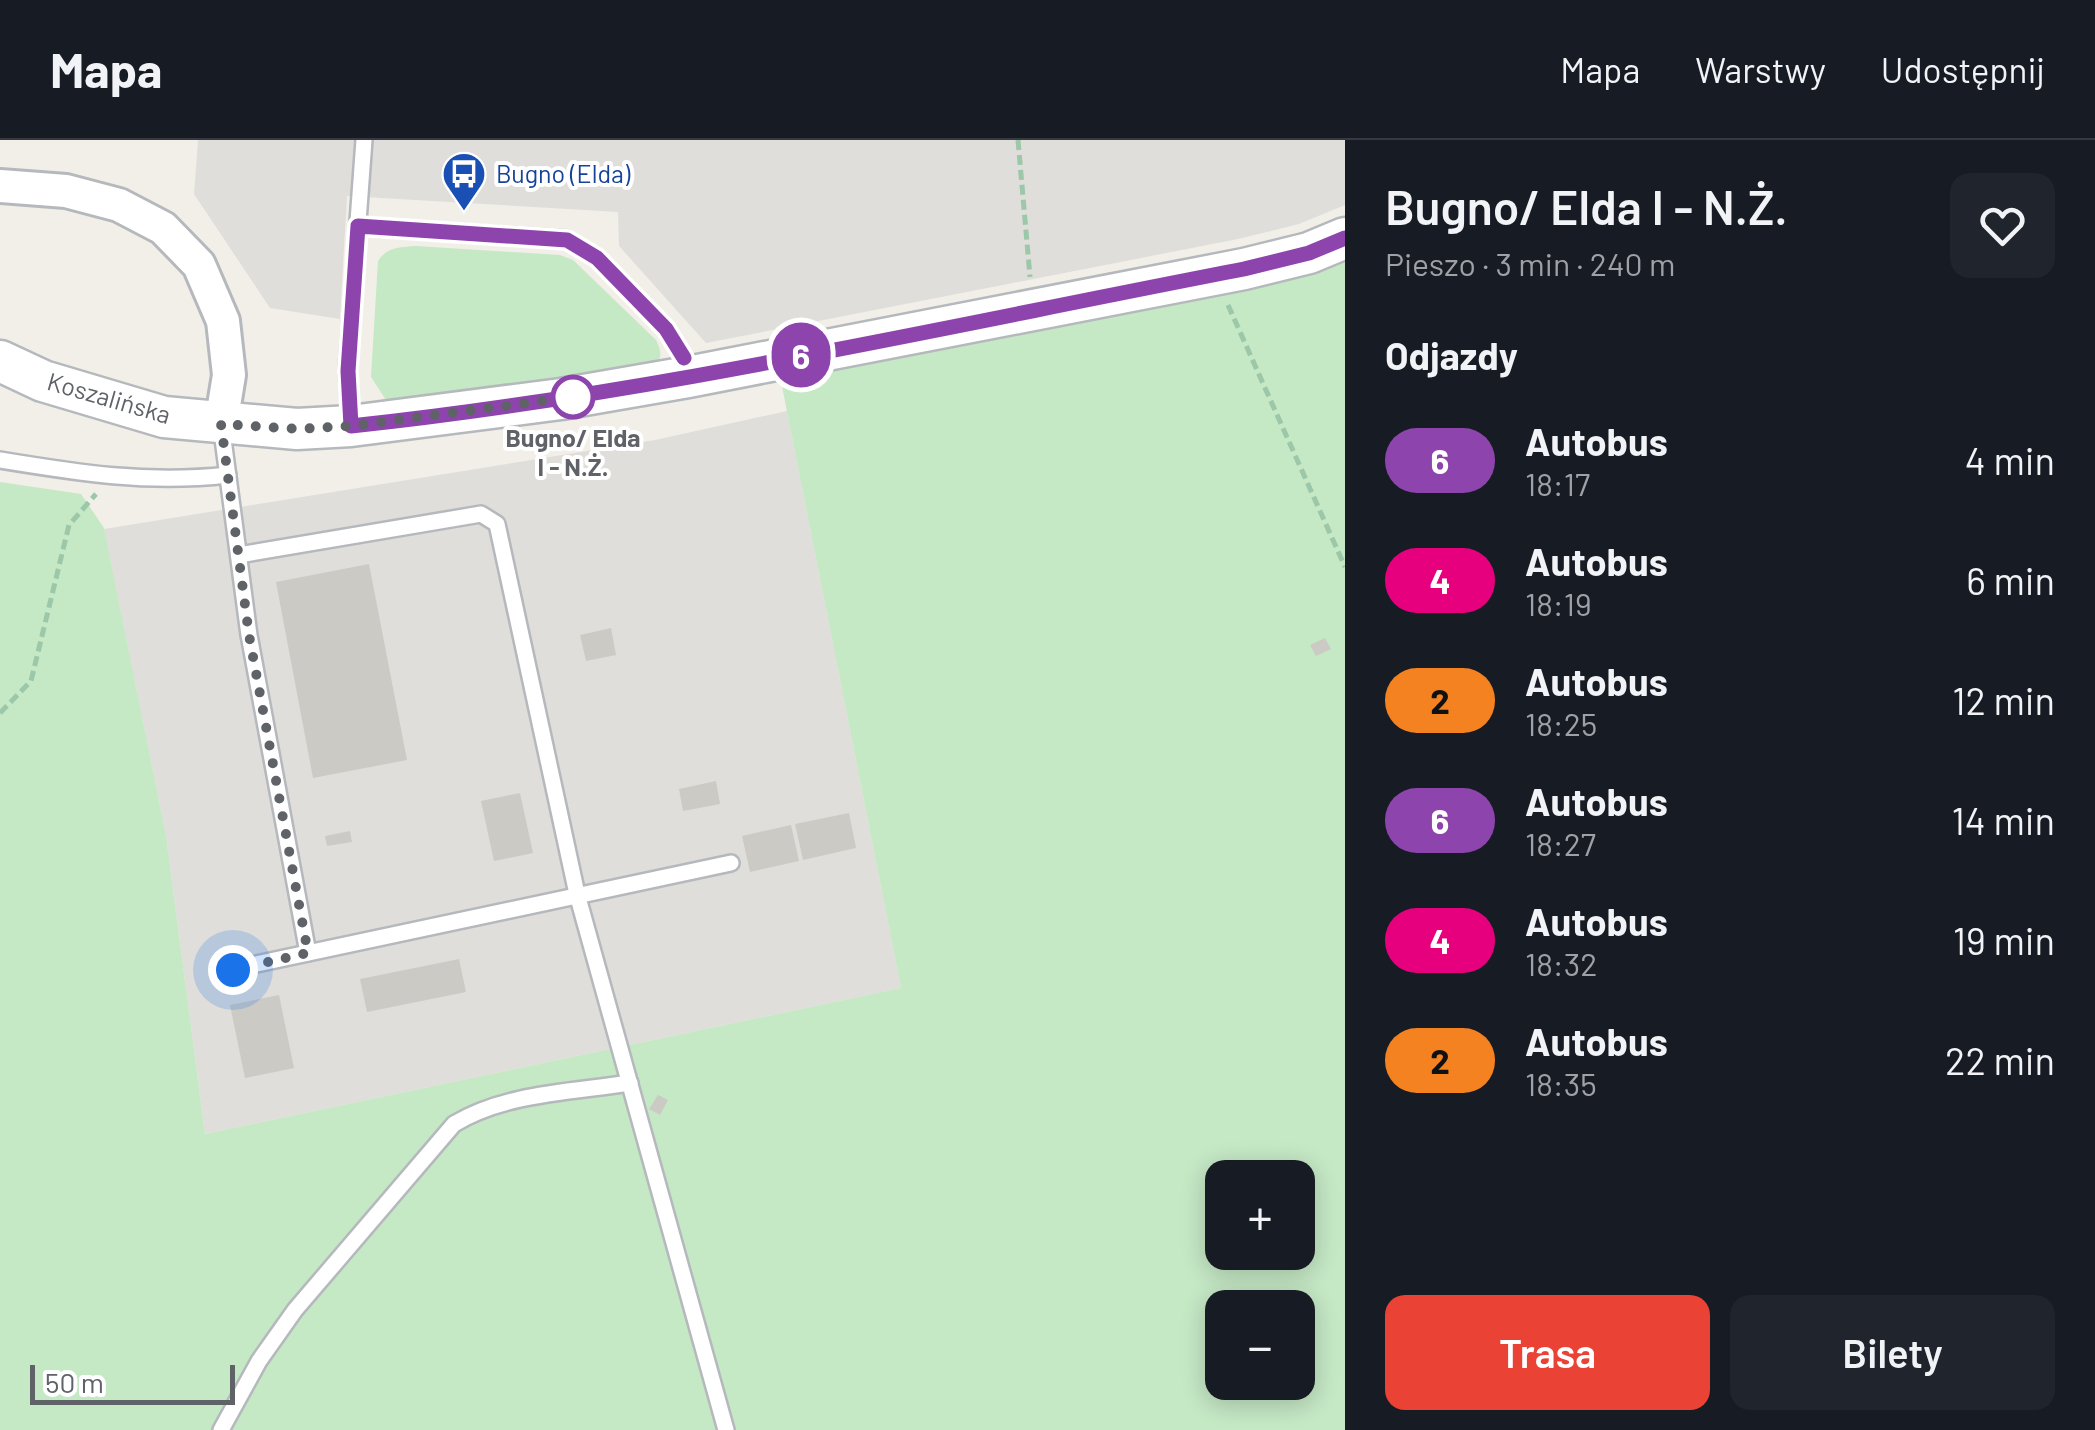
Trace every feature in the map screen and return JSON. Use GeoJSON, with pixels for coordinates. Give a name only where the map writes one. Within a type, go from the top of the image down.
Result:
{"type":"FeatureCollection","features":[{"type":"Feature","properties":{"kind":"street"},"geometry":{"type":"LineString","coordinates":[[0,186],[66,191],[119,205],[163,228],[199,265],[223,321],[229,375],[221,424]]}},
{"type":"Feature","properties":{"kind":"street","name":"Koszalińska"},"geometry":{"type":"LineString","coordinates":[[0,361],[44,381],[164,417],[298,429],[351,426],[561,399],[688,377],[1214,274],[1309,253],[1345,238]]}},
{"type":"Feature","properties":{"kind":"lane"},"geometry":{"type":"LineString","coordinates":[[351,426],[348,371],[364,140]]}},
{"type":"Feature","properties":{"kind":"lane"},"geometry":{"type":"LineString","coordinates":[[358,226],[567,240],[597,258],[666,329],[684,358],[688,377]]}},
{"type":"Feature","properties":{"kind":"lane"},"geometry":{"type":"LineString","coordinates":[[221,424],[249,635],[308,953]]}},
{"type":"Feature","properties":{"kind":"lane"},"geometry":{"type":"LineString","coordinates":[[0,460],[110,478],[156,480],[228,475]]}},
{"type":"Feature","properties":{"kind":"lane"},"geometry":{"type":"LineString","coordinates":[[238,555],[481,514],[497,524],[577,894],[726,1430]]}},
{"type":"Feature","properties":{"kind":"lane"},"geometry":{"type":"LineString","coordinates":[[233,970],[731,864]]}},
{"type":"Feature","properties":{"kind":"lane"},"geometry":{"type":"LineString","coordinates":[[222,1430],[259,1361],[295,1310],[454,1124],[498,1103],[630,1082]]}},
{"type":"Feature","properties":{"kind":"path"},"geometry":{"type":"LineString","coordinates":[[1018,140],[1035,310]]}},
{"type":"Feature","properties":{"kind":"path"},"geometry":{"type":"LineString","coordinates":[[1214,274],[1345,567]]}},
{"type":"Feature","properties":{"kind":"path"},"geometry":{"type":"LineString","coordinates":[[0,714],[30,681],[69,525],[110,478]]}},
{"type":"Feature","properties":{"kind":"shaded area"},"geometry":{"type":"Polygon","coordinates":[[[198,140],[1345,140],[1345,205],[1299,224],[1238,239],[706,343],[619,246],[618,212],[347,196],[340,319],[270,308],[194,194],[198,140]]]}},
{"type":"Feature","properties":{"kind":"shaded area"},"geometry":{"type":"Polygon","coordinates":[[[787,411],[901,988],[205,1134],[166,836],[104,529],[655,440],[787,411]]]}},
{"type":"Feature","properties":{"kind":"green space"},"geometry":{"type":"Polygon","coordinates":[[[416,246],[560,255],[573,260],[656,340],[659,360],[655,367],[388,403],[371,377],[378,261],[390,250],[416,246]]]}},
{"type":"Feature","properties":{"kind":"green space"},"geometry":{"type":"Polygon","coordinates":[[[1345,256],[1345,1430],[0,1430],[0,482],[81,494],[104,528],[166,836],[205,1134],[901,988],[781,381],[1345,256]]]}},
{"type":"Feature","properties":{"kind":"building"},"geometry":{"type":"Polygon","coordinates":[[[369,564],[407,760],[313,778],[276,582],[369,564]]]}},
{"type":"Feature","properties":{"kind":"building"},"geometry":{"type":"Polygon","coordinates":[[[611,628],[616,655],[586,661],[580,635],[611,628]]]}},
{"type":"Feature","properties":{"kind":"building"},"geometry":{"type":"Polygon","coordinates":[[[1325,638],[1331,649],[1316,656],[1310,645],[1325,638]]]}},
{"type":"Feature","properties":{"kind":"building"},"geometry":{"type":"Polygon","coordinates":[[[716,781],[720,804],[683,811],[679,789],[716,781]]]}},
{"type":"Feature","properties":{"kind":"building"},"geometry":{"type":"Polygon","coordinates":[[[520,793],[533,853],[494,861],[481,801],[520,793]]]}},
{"type":"Feature","properties":{"kind":"building"},"geometry":{"type":"Polygon","coordinates":[[[849,813],[856,848],[803,860],[795,824],[849,813]]]}},
{"type":"Feature","properties":{"kind":"building"},"geometry":{"type":"Polygon","coordinates":[[[791,825],[799,861],[750,872],[742,836],[791,825]]]}},
{"type":"Feature","properties":{"kind":"building"},"geometry":{"type":"Polygon","coordinates":[[[350,831],[352,842],[327,846],[325,836],[350,831]]]}},
{"type":"Feature","properties":{"kind":"building"},"geometry":{"type":"Polygon","coordinates":[[[459,959],[466,992],[367,1012],[360,979],[459,959]]]}},
{"type":"Feature","properties":{"kind":"building"},"geometry":{"type":"Polygon","coordinates":[[[279,995],[294,1068],[245,1078],[230,1005],[279,995]]]}},
{"type":"Feature","properties":{"kind":"building"},"geometry":{"type":"Polygon","coordinates":[[[658,1095],[668,1100],[660,1115],[649,1109],[658,1095]]]}},
{"type":"Feature","properties":{"kind":"bus line","name":"6"},"geometry":{"type":"LineString","coordinates":[[684,358],[666,329],[597,258],[567,240],[358,226],[348,371],[351,426],[561,399],[688,377],[1244,269],[1309,253],[1345,238]]}},
{"type":"Feature","properties":{"kind":"place","name":"Bugno (Elda)"},"geometry":{"type":"Point","coordinates":[464,212]}},
{"type":"Feature","properties":{"kind":"place","name":"Bugno/ Elda I - N.Ż."},"geometry":{"type":"Point","coordinates":[573,397]}},
{"type":"Feature","properties":{"kind":"route"},"geometry":{"type":"LineString","coordinates":[[233,970],[308,953],[249,635],[221,424],[298,429],[351,426],[573,397]]}}]}
